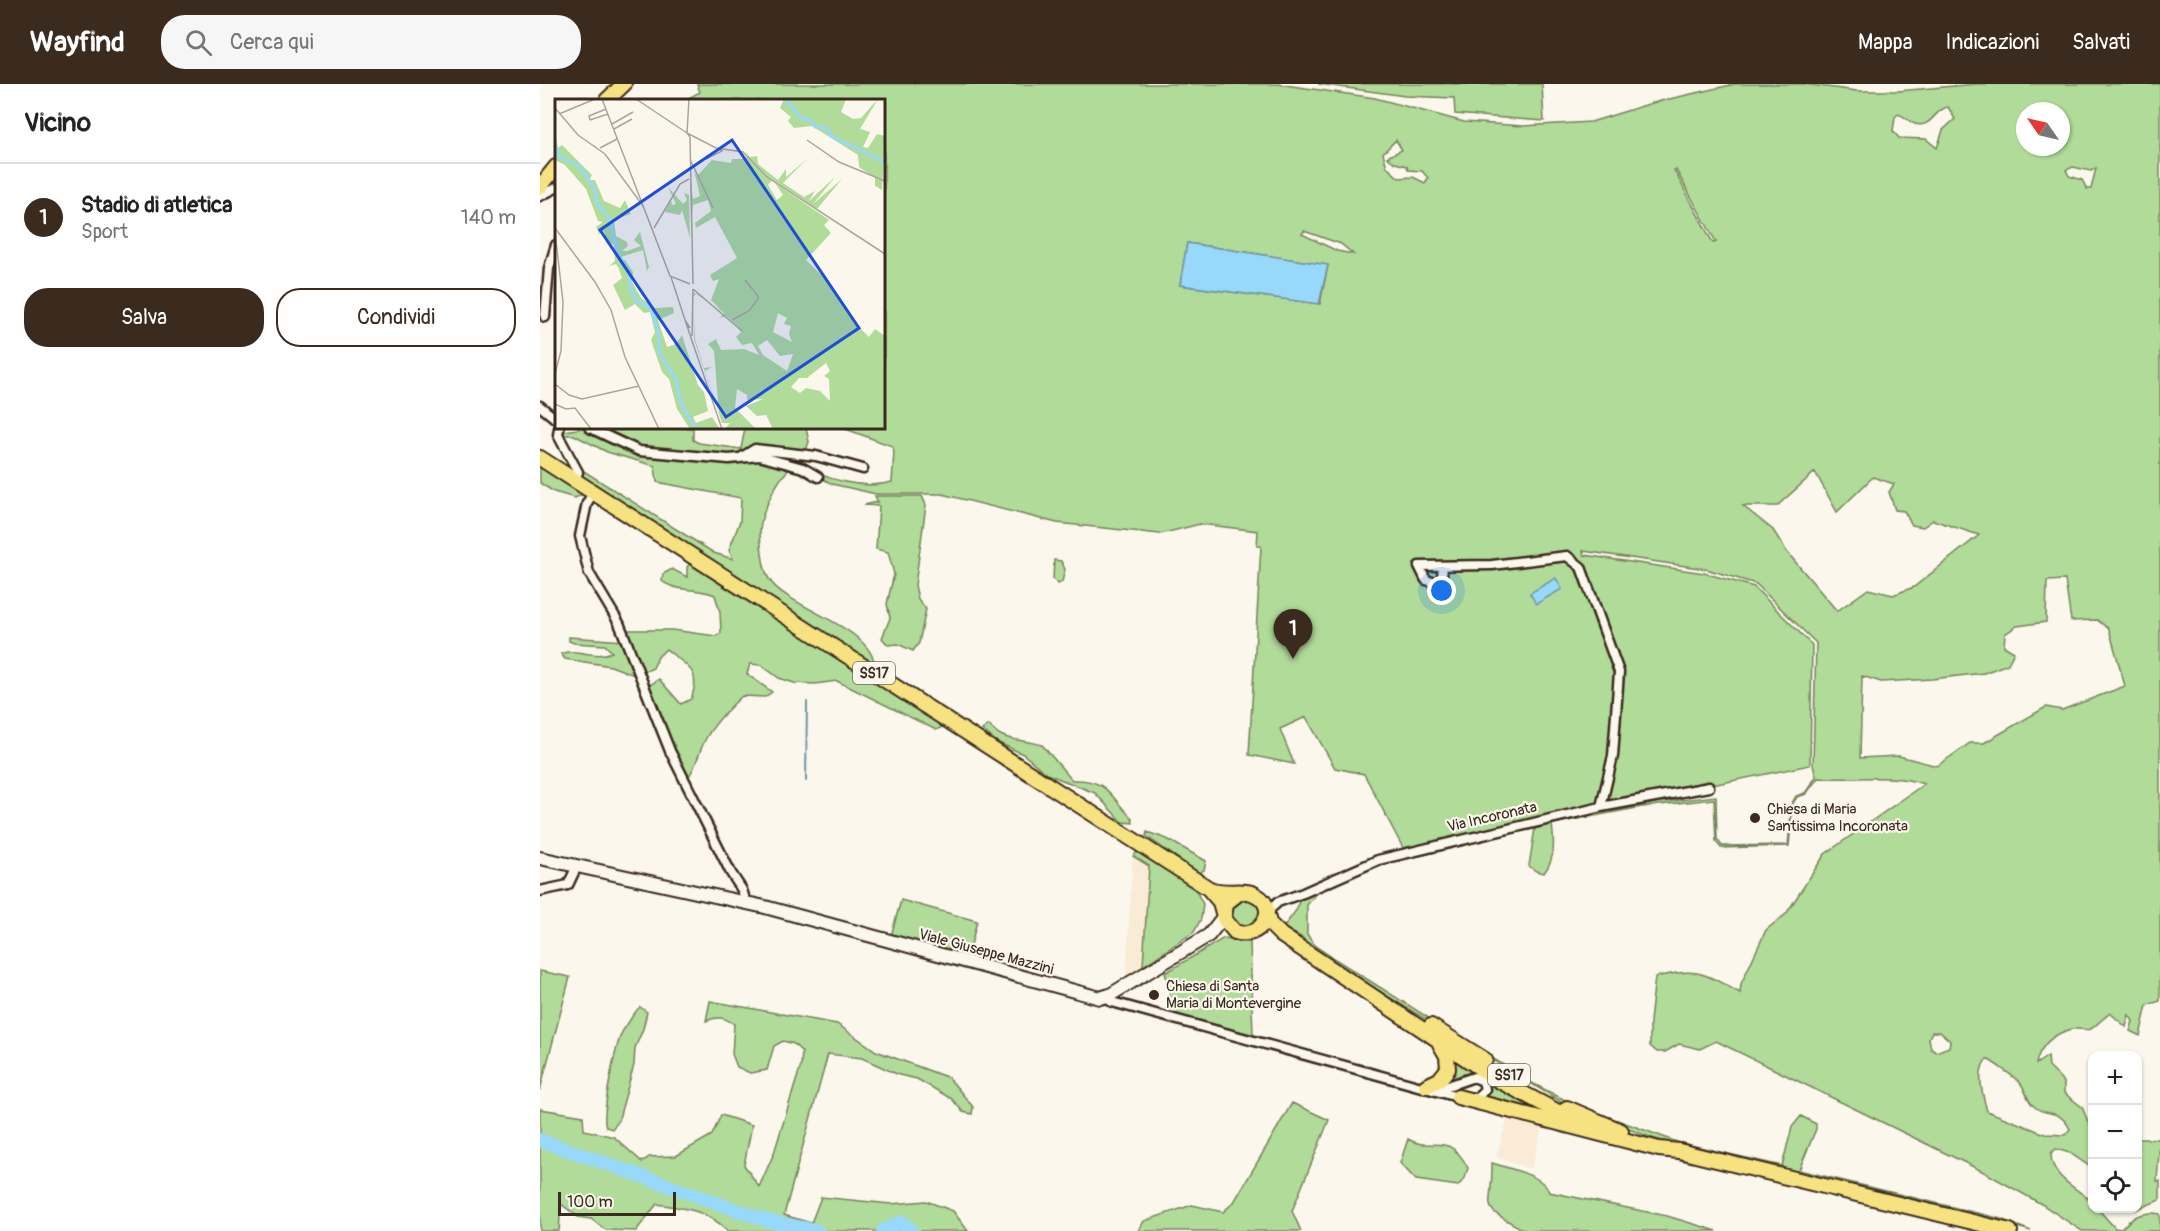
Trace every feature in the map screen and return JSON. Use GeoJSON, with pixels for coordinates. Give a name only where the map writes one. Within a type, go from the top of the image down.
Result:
{"type":"FeatureCollection","features":[{"type":"Feature","properties":{"kind":"main road"},"geometry":{"type":"LineString","coordinates":[[540,187],[555,168]]}},
{"type":"Feature","properties":{"kind":"main road","name":"SS17"},"geometry":{"type":"LineString","coordinates":[[540,458],[1208,888],[1220,902],[1224,914]]}},
{"type":"Feature","properties":{"kind":"main road","name":"Viale Giuseppe Mazzini"},"geometry":{"type":"LineString","coordinates":[[540,858],[746,902],[1104,998]]}},
{"type":"Feature","properties":{"kind":"main road","name":"SS17"},"geometry":{"type":"LineString","coordinates":[[1208,888],[1227,893],[1239,893]]}},
{"type":"Feature","properties":{"kind":"main road"},"geometry":{"type":"LineString","coordinates":[[1104,998],[1209,936],[1256,932],[1264,924],[1267,914],[1260,897],[1248,892],[1239,893],[1228,900],[1224,914],[1209,936]]}},
{"type":"Feature","properties":{"kind":"main road"},"geometry":{"type":"LineString","coordinates":[[1224,914],[1228,927],[1238,933]]}},
{"type":"Feature","properties":{"kind":"main road","name":"SS17"},"geometry":{"type":"LineString","coordinates":[[1267,914],[1269,923],[1281,935],[1528,1098],[1611,1135],[1659,1149],[1679,1151]]}},
{"type":"Feature","properties":{"kind":"main road","name":"SS17"},"geometry":{"type":"LineString","coordinates":[[1256,932],[1263,931],[1281,935]]}},
{"type":"Feature","properties":{"kind":"main road","name":"SS17"},"geometry":{"type":"LineString","coordinates":[[1349,979],[1419,1018],[1547,1098],[1596,1120],[1679,1151],[2010,1231]]}},
{"type":"Feature","properties":{"kind":"main road"},"geometry":{"type":"LineString","coordinates":[[1423,1086],[1439,1080],[1448,1069],[1447,1056],[1437,1040]]}},
{"type":"Feature","properties":{"kind":"main road"},"geometry":{"type":"LineString","coordinates":[[1458,1097],[1611,1135]]}},
{"type":"Feature","properties":{"kind":"street"},"geometry":{"type":"LineString","coordinates":[[540,196],[555,188]]}},
{"type":"Feature","properties":{"kind":"street"},"geometry":{"type":"LineString","coordinates":[[544,316],[549,268],[555,248]]}},
{"type":"Feature","properties":{"kind":"street"},"geometry":{"type":"LineString","coordinates":[[540,406],[555,418]]}},
{"type":"Feature","properties":{"kind":"street"},"geometry":{"type":"LineString","coordinates":[[559,429],[558,435],[578,472],[575,481]]}},
{"type":"Feature","properties":{"kind":"street"},"geometry":{"type":"LineString","coordinates":[[592,429],[639,451],[680,456],[759,456],[779,459],[818,477]]}},
{"type":"Feature","properties":{"kind":"street"},"geometry":{"type":"LineString","coordinates":[[742,457],[755,449],[816,456],[863,469]]}},
{"type":"Feature","properties":{"kind":"street"},"geometry":{"type":"LineString","coordinates":[[593,493],[587,502],[580,536],[589,573],[619,623],[670,751],[731,873],[742,890],[746,902]]}},
{"type":"Feature","properties":{"kind":"street"},"geometry":{"type":"LineString","coordinates":[[1443,566],[1491,565],[1567,555],[1581,567],[1619,672],[1613,756],[1601,807]]}},
{"type":"Feature","properties":{"kind":"street","name":"Via Incoronata"},"geometry":{"type":"LineString","coordinates":[[1267,914],[1274,904],[1378,860],[1601,807],[1709,787]]}},
{"type":"Feature","properties":{"kind":"street"},"geometry":{"type":"LineString","coordinates":[[540,891],[568,885],[577,866]]}},
{"type":"Feature","properties":{"kind":"street","name":"Via Incoronata"},"geometry":{"type":"LineString","coordinates":[[1260,897],[1288,898]]}},
{"type":"Feature","properties":{"kind":"street"},"geometry":{"type":"LineString","coordinates":[[1121,988],[1122,997],[1129,1007]]}},
{"type":"Feature","properties":{"kind":"street","name":"Viale Giuseppe Mazzini"},"geometry":{"type":"LineString","coordinates":[[1104,998],[1129,1007],[1458,1097],[1468,1099],[1480,1096],[1485,1091],[1484,1083],[1474,1077],[1445,1087],[1423,1086]]}},
{"type":"Feature","properties":{"kind":"shaded area"},"geometry":{"type":"Polygon","coordinates":[[[1133,856],[1149,866],[1143,966],[1126,977],[1133,856]]]}},
{"type":"Feature","properties":{"kind":"shaded area"},"geometry":{"type":"Polygon","coordinates":[[[1509,1114],[1543,1124],[1531,1169],[1496,1157],[1509,1114]]]}},
{"type":"Feature","properties":{"kind":"green space"},"geometry":{"type":"Polygon","coordinates":[[[697,84],[1278,84],[1375,98],[1464,122],[1523,126],[1591,122],[1652,103],[1735,84],[1803,84],[1857,91],[1898,91],[1976,84],[2160,84],[2160,1001],[2147,1005],[2140,1036],[2130,1031],[2133,1021],[2129,1015],[2126,1027],[2110,1013],[2091,1029],[2072,1029],[2054,1037],[2040,1051],[2036,1064],[2048,1056],[2049,1067],[2064,1082],[2064,1093],[2082,1107],[2088,1122],[2088,1165],[2070,1153],[2056,1149],[2051,1153],[2059,1175],[2088,1198],[2088,1213],[2102,1213],[2115,1228],[2121,1229],[2138,1216],[2154,1213],[2160,1214],[2160,1231],[2082,1231],[2043,1205],[1984,1172],[1716,1041],[1700,1049],[1679,1044],[1665,1052],[1657,1052],[1650,1046],[1650,1021],[1655,977],[1690,972],[1699,973],[1740,993],[1741,984],[1766,930],[1786,914],[1825,854],[1924,784],[1885,778],[1818,778],[1806,794],[1797,797],[1793,803],[1789,846],[1721,848],[1716,842],[1714,799],[1642,807],[1552,824],[1554,843],[1551,861],[1544,873],[1529,866],[1535,828],[1362,871],[1378,864],[1611,808],[1716,796],[1717,839],[1722,846],[1788,845],[1792,803],[1796,796],[1805,793],[1816,777],[1813,765],[1816,643],[1756,584],[1706,569],[1583,551],[1584,555],[1704,573],[1754,587],[1812,645],[1810,765],[1403,848],[1364,774],[1335,768],[1306,717],[1280,729],[1294,764],[1249,755],[1261,546],[1257,546],[1258,531],[1200,524],[1160,534],[1057,523],[942,494],[876,494],[832,484],[803,468],[759,458],[793,466],[775,487],[761,522],[760,537],[763,559],[769,579],[793,600],[846,629],[861,641],[871,653],[875,668],[583,480],[579,468],[714,553],[733,559],[729,550],[740,521],[741,498],[657,482],[655,466],[607,452],[574,435],[563,435],[565,431],[585,429],[639,451],[611,438],[614,429],[693,429],[693,440],[699,443],[741,449],[745,429],[806,429],[809,442],[801,464],[821,475],[845,482],[869,485],[892,482],[894,451],[892,446],[846,429],[885,429],[885,99],[687,99],[700,92],[697,84]],[[1948,107],[1921,125],[1898,114],[1895,117],[1893,131],[1899,138],[1926,139],[1937,148],[1943,130],[1955,119],[1948,107]],[[1396,140],[1383,153],[1387,167],[1399,178],[1413,177],[1425,183],[1428,178],[1422,171],[1408,170],[1407,166],[1395,163],[1387,157],[1402,150],[1396,140]],[[2073,167],[2066,170],[2069,176],[2082,180],[2087,189],[2091,189],[2096,168],[2091,171],[2073,167]],[[1674,170],[1713,243],[1716,242],[1676,170],[1674,170]],[[1304,231],[1302,234],[1337,251],[1353,254],[1341,244],[1304,231]],[[1187,243],[1180,285],[1320,304],[1328,265],[1187,243]],[[1815,472],[1777,506],[1743,506],[1773,530],[1787,552],[1837,611],[1868,589],[1893,595],[1914,587],[1979,535],[1933,520],[1923,527],[1912,525],[1904,511],[1895,510],[1889,492],[1894,484],[1873,477],[1837,512],[1815,472]],[[2065,580],[2047,581],[2046,622],[2017,626],[2005,634],[2004,646],[2014,652],[2008,664],[1984,673],[1932,679],[1881,682],[1862,676],[1860,758],[1899,756],[1937,766],[1970,743],[1984,743],[2046,707],[2062,710],[2125,686],[2109,629],[2097,620],[2071,621],[2065,580]],[[1932,1032],[1929,1038],[1931,1049],[1936,1052],[1949,1047],[1950,1041],[1940,1032],[1932,1032]],[[1987,1059],[1983,1064],[1982,1091],[1987,1111],[2045,1134],[2065,1135],[2070,1129],[2066,1122],[2057,1115],[2040,1111],[2033,1105],[2019,1082],[2005,1071],[1987,1059]]]}},
{"type":"Feature","properties":{"kind":"green space"},"geometry":{"type":"Polygon","coordinates":[[[1318,84],[1542,84],[1544,121],[1455,114],[1454,98],[1405,96],[1318,84]]]}},
{"type":"Feature","properties":{"kind":"green space"},"geometry":{"type":"Polygon","coordinates":[[[540,463],[586,493],[575,498],[554,492],[540,483],[540,463]]]}},
{"type":"Feature","properties":{"kind":"green space"},"geometry":{"type":"Polygon","coordinates":[[[875,496],[922,496],[926,505],[915,585],[918,599],[926,609],[919,643],[913,651],[898,644],[888,645],[882,638],[890,618],[887,604],[894,574],[888,552],[876,549],[879,506],[864,505],[878,502],[875,496]]]}},
{"type":"Feature","properties":{"kind":"green space"},"geometry":{"type":"Polygon","coordinates":[[[1054,560],[1061,561],[1065,569],[1062,582],[1058,584],[1053,579],[1054,560]]]}},
{"type":"Feature","properties":{"kind":"green space"},"geometry":{"type":"Polygon","coordinates":[[[692,561],[947,725],[936,730],[837,681],[815,684],[794,683],[779,678],[761,665],[750,664],[747,674],[772,692],[765,697],[742,696],[727,711],[709,734],[687,779],[673,755],[647,687],[659,679],[681,704],[691,699],[695,681],[693,675],[686,665],[666,649],[658,657],[653,668],[642,673],[624,630],[672,630],[716,636],[721,633],[720,612],[715,595],[674,587],[662,581],[663,574],[672,569],[687,577],[687,567],[692,561]]]}},
{"type":"Feature","properties":{"kind":"green space"},"geometry":{"type":"Polygon","coordinates":[[[569,637],[624,641],[639,677],[611,666],[565,659],[561,654],[567,652],[599,655],[612,652],[605,645],[574,643],[569,641],[569,637]]]}},
{"type":"Feature","properties":{"kind":"green space"},"geometry":{"type":"Polygon","coordinates":[[[989,725],[1007,738],[1042,745],[1072,780],[1094,782],[1107,790],[1132,818],[1133,823],[1122,822],[1095,793],[1047,774],[1023,754],[997,742],[982,730],[989,725]]]}},
{"type":"Feature","properties":{"kind":"green space"},"geometry":{"type":"Polygon","coordinates":[[[1147,832],[1167,839],[1206,861],[1204,870],[1199,873],[1146,836],[1147,832]]]}},
{"type":"Feature","properties":{"kind":"green space"},"geometry":{"type":"Polygon","coordinates":[[[1139,850],[1191,882],[1203,904],[1201,919],[1194,932],[1143,966],[1149,866],[1133,856],[1139,850]]]}},
{"type":"Feature","properties":{"kind":"green space"},"geometry":{"type":"Polygon","coordinates":[[[1362,871],[1330,886],[1348,876],[1362,871]]]}},
{"type":"Feature","properties":{"kind":"green space"},"geometry":{"type":"Polygon","coordinates":[[[1330,886],[1317,893],[1307,905],[1307,934],[1314,945],[1532,1083],[1571,1103],[1677,1142],[1782,1166],[1792,1127],[1801,1116],[1816,1124],[1816,1129],[1799,1170],[1998,1218],[2031,1231],[1937,1204],[1655,1139],[1568,1106],[1310,949],[1303,938],[1283,928],[1297,909],[1299,900],[1330,886]]]}},
{"type":"Feature","properties":{"kind":"green space"},"geometry":{"type":"Polygon","coordinates":[[[1241,896],[1257,901],[1262,916],[1247,930],[1232,924],[1229,907],[1241,896]]]}},
{"type":"Feature","properties":{"kind":"green space"},"geometry":{"type":"Polygon","coordinates":[[[901,900],[977,921],[968,957],[891,936],[901,900]]]}},
{"type":"Feature","properties":{"kind":"green space"},"geometry":{"type":"Polygon","coordinates":[[[1224,938],[1250,942],[1253,1036],[1167,1013],[1170,989],[1165,973],[1224,938]]]}},
{"type":"Feature","properties":{"kind":"green space"},"geometry":{"type":"Polygon","coordinates":[[[540,971],[570,977],[540,1090],[540,971]]]}},
{"type":"Feature","properties":{"kind":"green space"},"geometry":{"type":"Polygon","coordinates":[[[710,1001],[837,1024],[876,1051],[949,1078],[973,1107],[972,1114],[963,1112],[952,1099],[917,1079],[899,1075],[862,1058],[828,1054],[784,1215],[811,1223],[821,1197],[891,1204],[926,1201],[953,1211],[968,1231],[728,1231],[704,1214],[657,1204],[636,1231],[606,1230],[591,1219],[578,1217],[561,1204],[559,1231],[540,1231],[540,1109],[583,1116],[584,1130],[614,1137],[642,1162],[649,1157],[676,1156],[712,1135],[721,1115],[752,1125],[744,1165],[759,1187],[774,1153],[801,1065],[802,1052],[794,1044],[783,1041],[774,1046],[767,1070],[750,1073],[737,1067],[732,1054],[734,1024],[720,1018],[706,1021],[710,1001]]]}},
{"type":"Feature","properties":{"kind":"green space"},"geometry":{"type":"Polygon","coordinates":[[[640,1007],[647,1012],[635,1048],[634,1065],[618,1122],[612,1129],[606,1127],[605,1120],[613,1062],[624,1029],[640,1007]]]}},
{"type":"Feature","properties":{"kind":"green space"},"geometry":{"type":"Polygon","coordinates":[[[1454,1058],[1555,1115],[1487,1100],[1485,1096],[1489,1090],[1485,1080],[1444,1085],[1454,1058]]]}},
{"type":"Feature","properties":{"kind":"green space"},"geometry":{"type":"Polygon","coordinates":[[[1292,1103],[1329,1120],[1292,1211],[1301,1231],[1138,1231],[1144,1221],[1192,1205],[1223,1212],[1234,1202],[1292,1103]]]}},
{"type":"Feature","properties":{"kind":"green space"},"geometry":{"type":"Polygon","coordinates":[[[1408,1139],[1416,1143],[1446,1145],[1453,1149],[1468,1168],[1465,1178],[1458,1186],[1416,1180],[1400,1163],[1408,1139]]]}},
{"type":"Feature","properties":{"kind":"green space"},"geometry":{"type":"Polygon","coordinates":[[[2142,1139],[2160,1139],[2157,1181],[2160,1181],[2160,1200],[2142,1207],[2142,1139]]]}},
{"type":"Feature","properties":{"kind":"green space"},"geometry":{"type":"Polygon","coordinates":[[[1492,1163],[1533,1177],[1546,1186],[1549,1192],[1667,1216],[1717,1231],[1526,1231],[1499,1216],[1490,1206],[1492,1163]]]}},
{"type":"Feature","properties":{"kind":"water"},"geometry":{"type":"Polygon","coordinates":[[[1187,243],[1328,265],[1319,304],[1180,285],[1187,243]]]}},
{"type":"Feature","properties":{"kind":"water"},"geometry":{"type":"Polygon","coordinates":[[[1556,578],[1562,589],[1536,604],[1530,593],[1556,578]]]}},
{"type":"Feature","properties":{"kind":"waterway"},"geometry":{"type":"LineString","coordinates":[[806,781],[807,702]]}},
{"type":"Feature","properties":{"kind":"waterway"},"geometry":{"type":"LineString","coordinates":[[540,1140],[768,1221],[818,1231]]}},
{"type":"Feature","properties":{"kind":"waterway"},"geometry":{"type":"LineString","coordinates":[[883,1231],[902,1222],[912,1231]]}},
{"type":"Feature","properties":{"kind":"place","name":"Stadio di atletica"},"geometry":{"type":"Point","coordinates":[1293,659]}},
{"type":"Feature","properties":{"kind":"place","name":"Chiesa di Maria Santissima Incoronata"},"geometry":{"type":"Point","coordinates":[1755,818]}},
{"type":"Feature","properties":{"kind":"place","name":"Chiesa di Santa Maria di Montevergine"},"geometry":{"type":"Point","coordinates":[1154,995]}}]}
